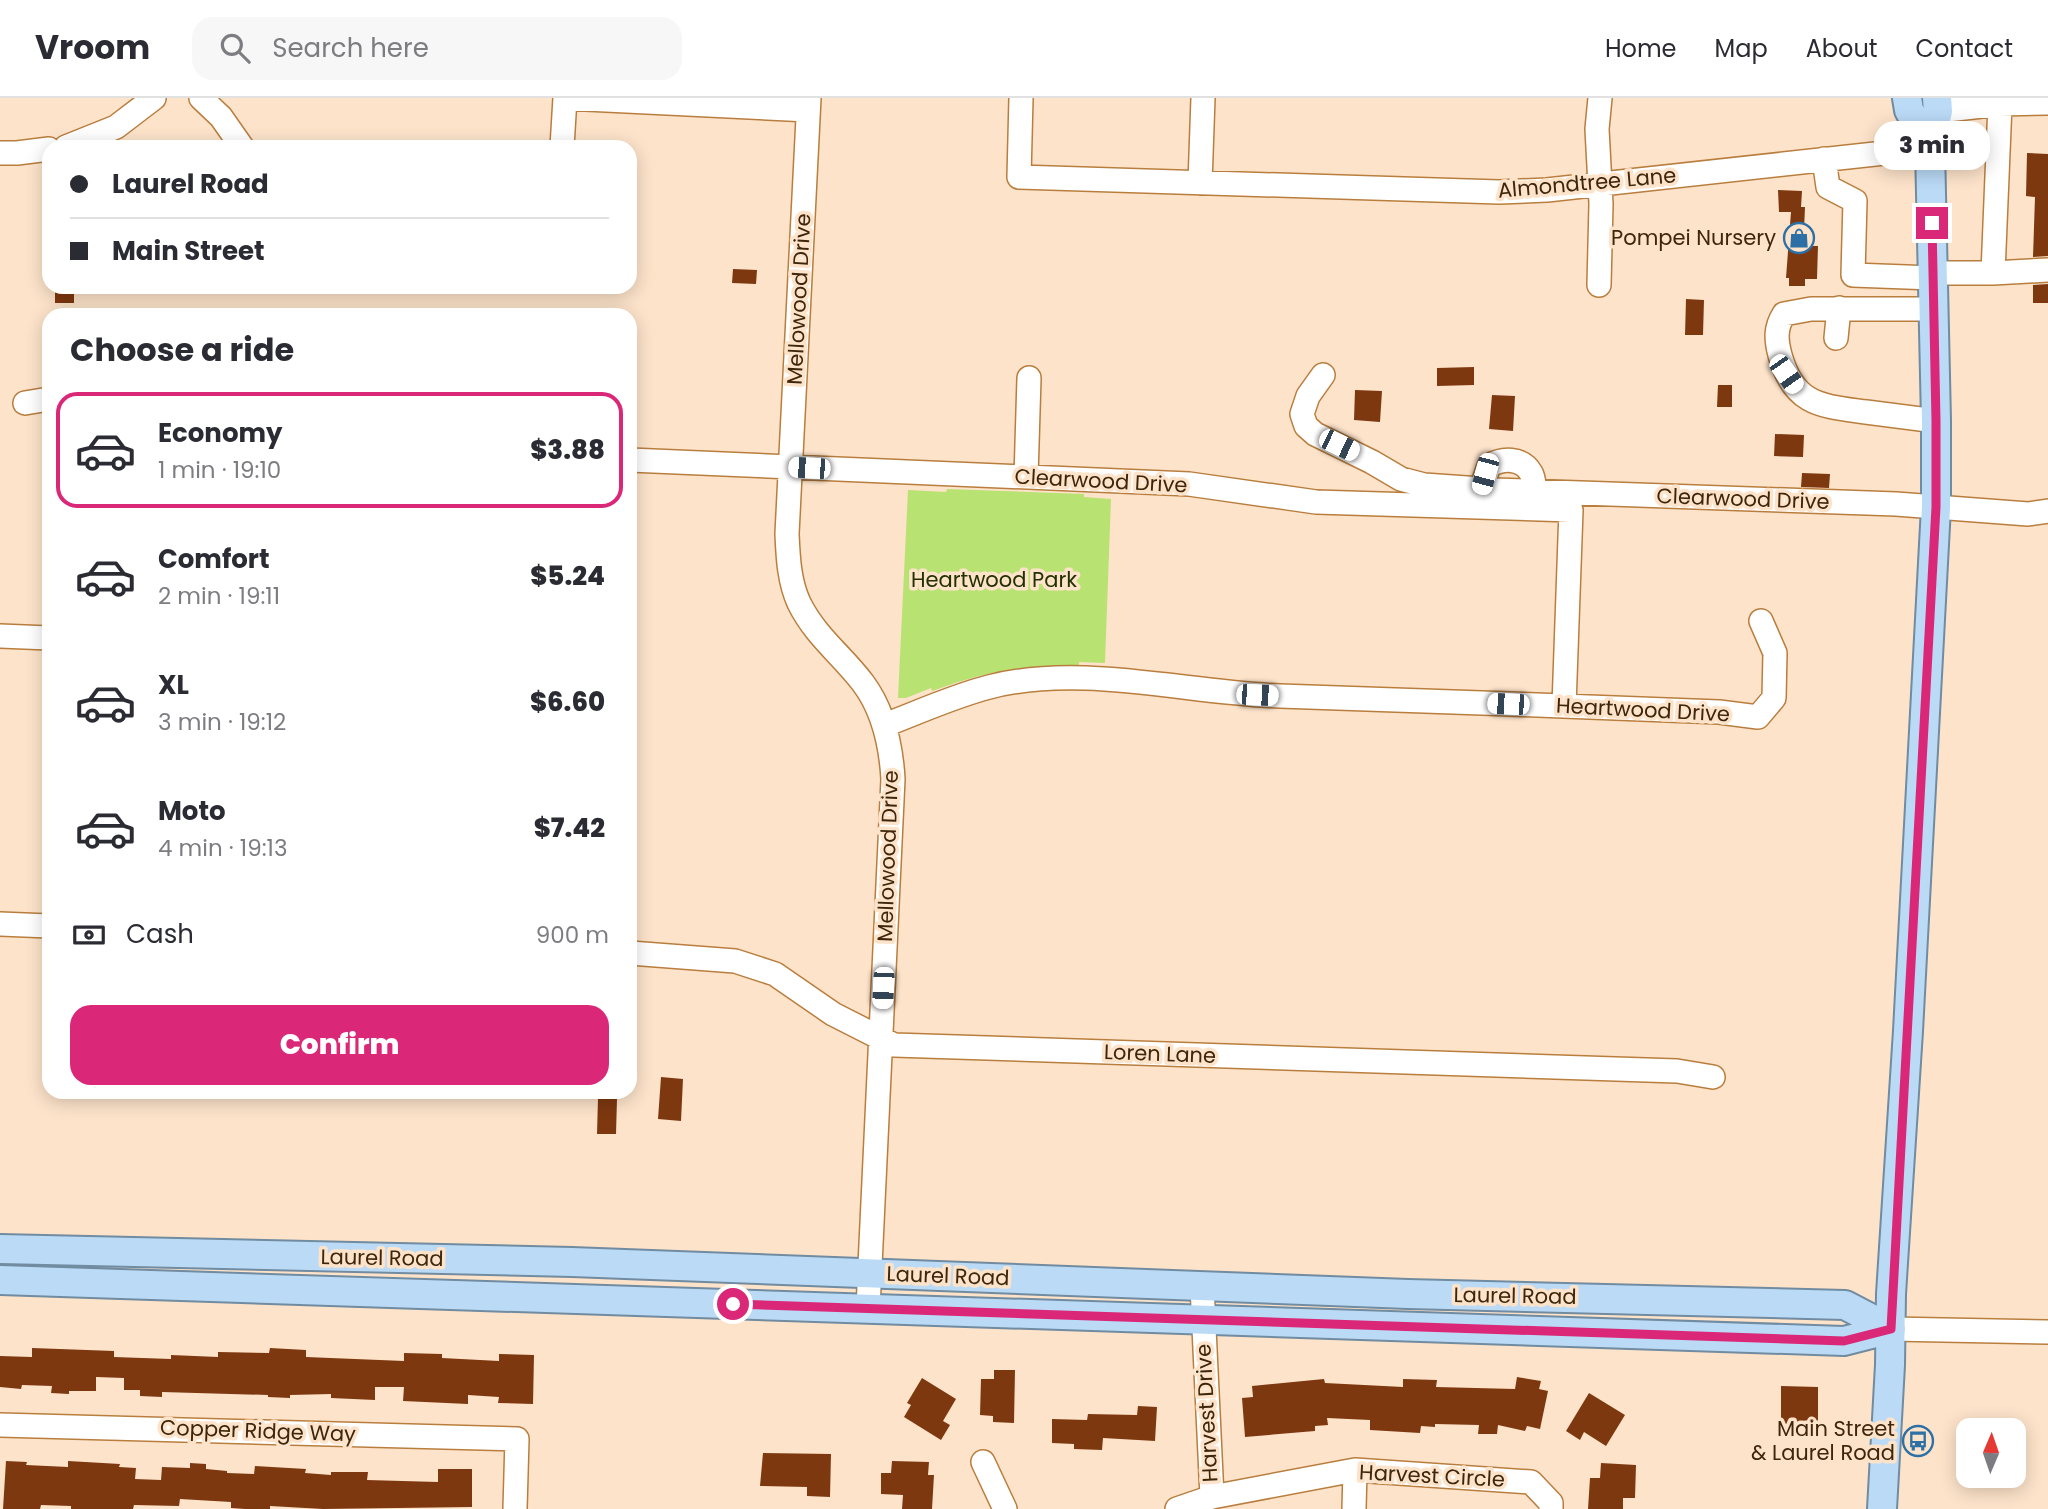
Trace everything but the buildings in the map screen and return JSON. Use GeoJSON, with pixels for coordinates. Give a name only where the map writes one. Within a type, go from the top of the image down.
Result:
{"type":"FeatureCollection","features":[{"type":"Feature","properties":{"kind":"main road"},"geometry":{"type":"LineString","coordinates":[[1907,98],[1909,110],[1930,148]]}},
{"type":"Feature","properties":{"kind":"main road"},"geometry":{"type":"LineString","coordinates":[[1882,1509],[1936,507],[1930,148],[1937,104]]}},
{"type":"Feature","properties":{"kind":"main road","name":"Laurel Road"},"geometry":{"type":"LineString","coordinates":[[0,1249],[572,1262],[1202,1286],[1845,1305],[1891,1329]]}},
{"type":"Feature","properties":{"kind":"main road"},"geometry":{"type":"LineString","coordinates":[[496,1296],[531,1286],[565,1286],[571,1280],[572,1262]]}},
{"type":"Feature","properties":{"kind":"main road","name":"Laurel Road"},"geometry":{"type":"LineString","coordinates":[[0,1280],[1844,1341],[1891,1329]]}},
{"type":"Feature","properties":{"kind":"street"},"geometry":{"type":"LineString","coordinates":[[84,140],[116,127],[155,98]]}},
{"type":"Feature","properties":{"kind":"street"},"geometry":{"type":"LineString","coordinates":[[201,98],[220,117],[237,140]]}},
{"type":"Feature","properties":{"kind":"street"},"geometry":{"type":"LineString","coordinates":[[562,140],[565,98],[809,104]]}},
{"type":"Feature","properties":{"kind":"street","name":"Almondtree Lane"},"geometry":{"type":"LineString","coordinates":[[1021,98],[1018,177],[1499,192],[1547,190],[1930,148]]}},
{"type":"Feature","properties":{"kind":"street"},"geometry":{"type":"LineString","coordinates":[[1200,183],[1203,98]]}},
{"type":"Feature","properties":{"kind":"street"},"geometry":{"type":"LineString","coordinates":[[1599,285],[1600,183],[1597,130],[1600,98]]}},
{"type":"Feature","properties":{"kind":"street"},"geometry":{"type":"LineString","coordinates":[[1937,104],[2048,103]]}},
{"type":"Feature","properties":{"kind":"street","name":"Mellowood Drive"},"geometry":{"type":"LineString","coordinates":[[809,104],[787,534],[789,569],[798,601],[819,636],[862,682],[876,703],[885,725],[892,758],[868,1308]]}},
{"type":"Feature","properties":{"kind":"street"},"geometry":{"type":"LineString","coordinates":[[1993,273],[2000,104]]}},
{"type":"Feature","properties":{"kind":"street"},"geometry":{"type":"LineString","coordinates":[[0,153],[42,150]]}},
{"type":"Feature","properties":{"kind":"street"},"geometry":{"type":"LineString","coordinates":[[1824,159],[1828,187],[1855,201],[1853,275],[1933,276],[2048,270]]}},
{"type":"Feature","properties":{"kind":"street"},"geometry":{"type":"LineString","coordinates":[[1836,338],[1839,308]]}},
{"type":"Feature","properties":{"kind":"street"},"geometry":{"type":"LineString","coordinates":[[1934,309],[1811,309],[1784,314],[1777,332],[1779,353],[1786,374],[1794,387],[1822,407],[1936,421]]}},
{"type":"Feature","properties":{"kind":"street","name":"Clearwood Drive"},"geometry":{"type":"LineString","coordinates":[[1323,374],[1308,396],[1302,414],[1306,426],[1315,434],[1372,461],[1401,479],[1424,485],[1936,507],[2028,514],[2048,511]]}},
{"type":"Feature","properties":{"kind":"street"},"geometry":{"type":"LineString","coordinates":[[1026,477],[1029,378]]}},
{"type":"Feature","properties":{"kind":"street"},"geometry":{"type":"LineString","coordinates":[[25,403],[42,400]]}},
{"type":"Feature","properties":{"kind":"street","name":"Clearwood Drive"},"geometry":{"type":"LineString","coordinates":[[637,460],[1189,484],[1316,502],[1571,510],[1564,706]]}},
{"type":"Feature","properties":{"kind":"street","name":"Heartwood Drive"},"geometry":{"type":"LineString","coordinates":[[885,725],[990,687],[1021,681],[1069,679],[1148,682],[1257,695],[1719,712],[1758,717],[1774,698],[1775,653],[1761,621]]}},
{"type":"Feature","properties":{"kind":"street"},"geometry":{"type":"LineString","coordinates":[[0,636],[42,638]]}},
{"type":"Feature","properties":{"kind":"street"},"geometry":{"type":"LineString","coordinates":[[0,924],[42,926]]}},
{"type":"Feature","properties":{"kind":"street","name":"Loren Lane"},"geometry":{"type":"LineString","coordinates":[[637,954],[735,961],[775,974],[833,1014],[894,1045],[1677,1071],[1713,1077]]}},
{"type":"Feature","properties":{"kind":"street","name":"Harvest Drive"},"geometry":{"type":"LineString","coordinates":[[1202,1286],[1212,1497]]}},
{"type":"Feature","properties":{"kind":"street","name":"Laurel Road"},"geometry":{"type":"LineString","coordinates":[[1891,1329],[2048,1332]]}},
{"type":"Feature","properties":{"kind":"street","name":"Copper Ridge Way"},"geometry":{"type":"LineString","coordinates":[[0,1425],[517,1439],[515,1509]]}},
{"type":"Feature","properties":{"kind":"street"},"geometry":{"type":"LineString","coordinates":[[983,1462],[1005,1509]]}},
{"type":"Feature","properties":{"kind":"street"},"geometry":{"type":"LineString","coordinates":[[1354,1509],[1355,1469]]}},
{"type":"Feature","properties":{"kind":"street","name":"Harvest Circle"},"geometry":{"type":"LineString","coordinates":[[1177,1509],[1212,1497],[1355,1469],[1531,1482],[1551,1503],[1551,1509]]}},
{"type":"Feature","properties":{"kind":"green space","name":"Heartwood Park"},"geometry":{"type":"Polygon","coordinates":[[[947,489],[1084,494],[1084,497],[1111,499],[1105,663],[1079,662],[1079,666],[1004,671],[898,698],[908,490],[946,492],[947,489]]]}},
{"type":"Feature","properties":{"kind":"place","name":"Pompei Nursery"},"geometry":{"type":"Point","coordinates":[1799,238]}},
{"type":"Feature","properties":{"kind":"place","name":"Main Street & Laurel Road"},"geometry":{"type":"Point","coordinates":[1918,1441]}},
{"type":"Feature","properties":{"kind":"route"},"geometry":{"type":"LineString","coordinates":[[733,1304],[1844,1341],[1891,1329],[1936,507],[1932,223]]}}]}
